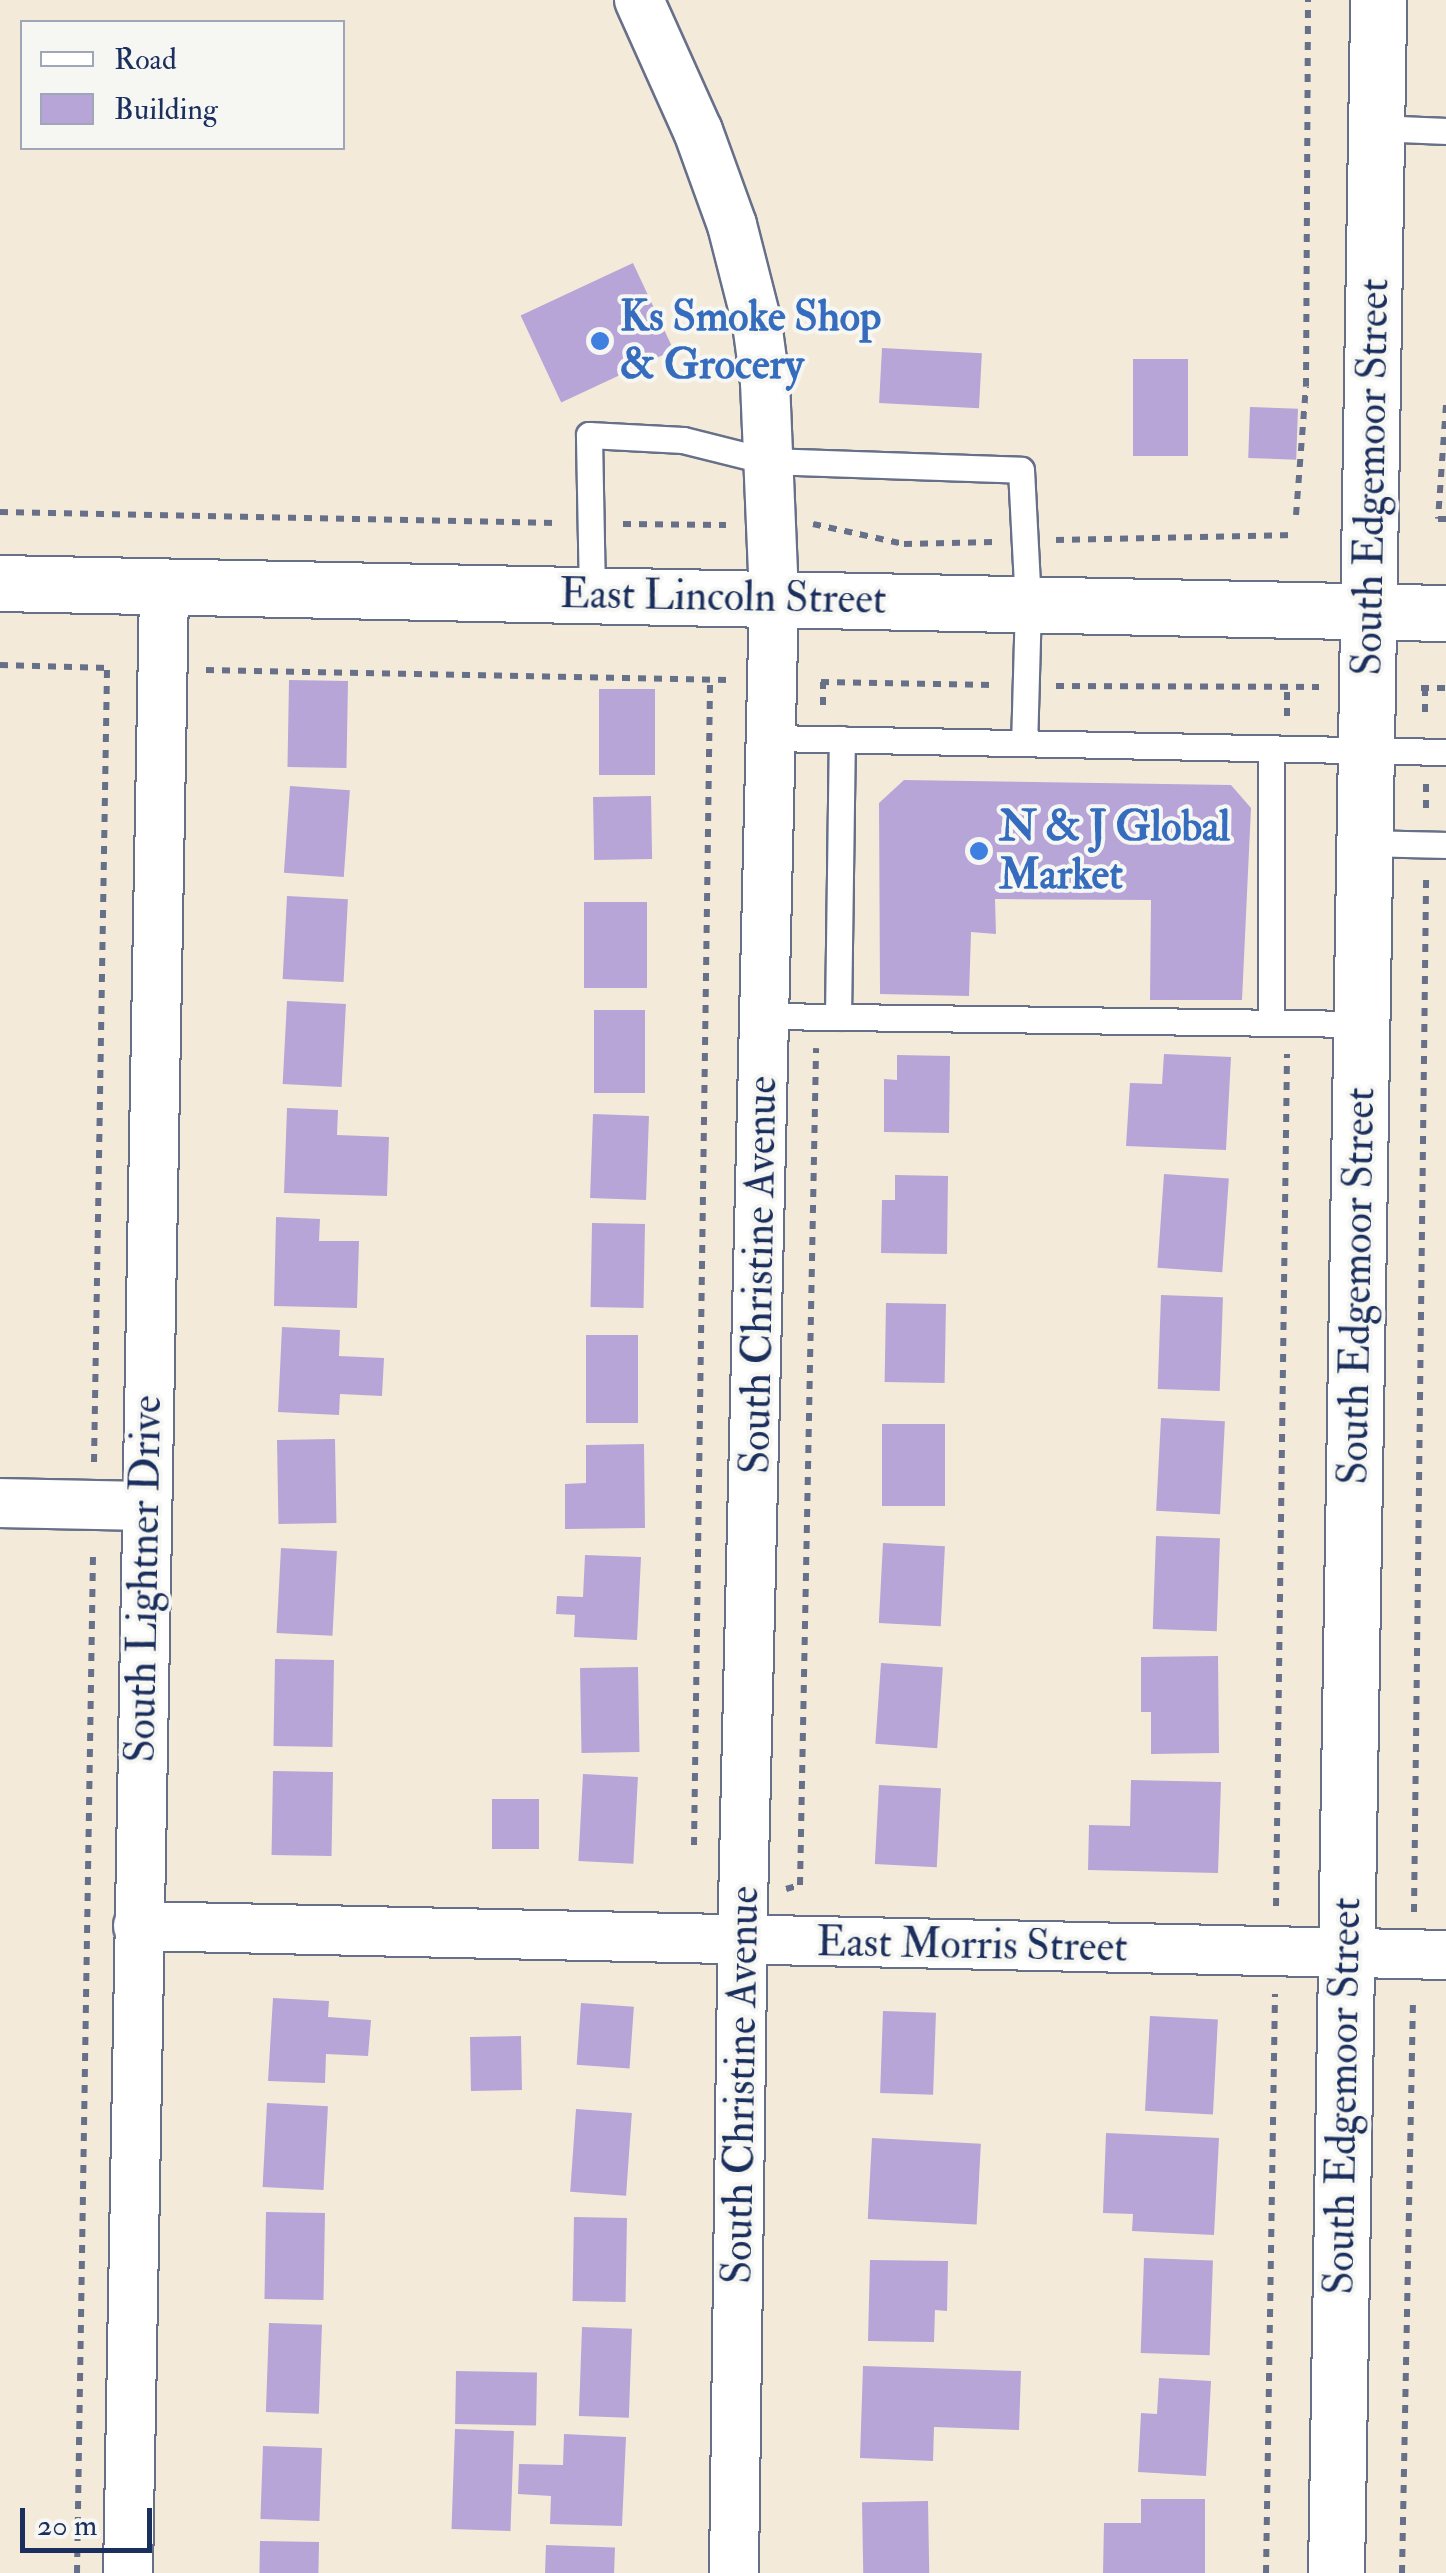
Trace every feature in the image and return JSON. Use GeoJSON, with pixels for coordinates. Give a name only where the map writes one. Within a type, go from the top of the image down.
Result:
{"type":"FeatureCollection","features":[{"type":"Feature","properties":{"kind":"street","name":"South Christine Avenue"},"geometry":{"type":"LineString","coordinates":[[638,0],[698,131],[732,225],[757,323],[765,382],[774,598],[742,1940],[734,2573]]}},
{"type":"Feature","properties":{"kind":"street","name":"South Edgemoor Street"},"geometry":{"type":"LineString","coordinates":[[1336,2573],[1378,0]]}},
{"type":"Feature","properties":{"kind":"street","name":"East Lincoln Street"},"geometry":{"type":"LineString","coordinates":[[0,583],[1446,614]]}},
{"type":"Feature","properties":{"kind":"street","name":"South Lightner Drive"},"geometry":{"type":"LineString","coordinates":[[128,2573],[164,586]]}},
{"type":"Feature","properties":{"kind":"street"},"geometry":{"type":"LineString","coordinates":[[0,1503],[146,1506]]}},
{"type":"Feature","properties":{"kind":"street","name":"East Morris Street"},"geometry":{"type":"LineString","coordinates":[[138,1926],[1430,1955]]}},
{"type":"Feature","properties":{"kind":"lane"},"geometry":{"type":"LineString","coordinates":[[1376,128],[1446,131]]}},
{"type":"Feature","properties":{"kind":"lane"},"geometry":{"type":"LineString","coordinates":[[592,594],[588,435],[683,440],[767,461],[1021,470],[1028,604],[1024,743]]}},
{"type":"Feature","properties":{"kind":"lane"},"geometry":{"type":"LineString","coordinates":[[772,738],[1436,752]]}},
{"type":"Feature","properties":{"kind":"lane"},"geometry":{"type":"LineString","coordinates":[[838,1017],[842,739]]}},
{"type":"Feature","properties":{"kind":"lane"},"geometry":{"type":"LineString","coordinates":[[1279,748],[1279,1023]]}},
{"type":"Feature","properties":{"kind":"lane"},"geometry":{"type":"LineString","coordinates":[[1364,843],[1436,844]]}},
{"type":"Feature","properties":{"kind":"lane"},"geometry":{"type":"LineString","coordinates":[[766,1016],[1361,1024]]}},
{"type":"Feature","properties":{"kind":"path"},"geometry":{"type":"LineString","coordinates":[[1296,515],[1306,386],[1308,0]]}},
{"type":"Feature","properties":{"kind":"path"},"geometry":{"type":"LineString","coordinates":[[1446,405],[1438,519],[1446,519]]}},
{"type":"Feature","properties":{"kind":"path"},"geometry":{"type":"LineString","coordinates":[[0,512],[589,524],[813,524],[904,544],[1295,535]]}},
{"type":"Feature","properties":{"kind":"path"},"geometry":{"type":"LineString","coordinates":[[76,2573],[108,668]]}},
{"type":"Feature","properties":{"kind":"path"},"geometry":{"type":"LineString","coordinates":[[1279,748],[1288,688]]}},
{"type":"Feature","properties":{"kind":"path"},"geometry":{"type":"LineString","coordinates":[[1402,2573],[1430,1955],[1436,752],[1425,688]]}},
{"type":"Feature","properties":{"kind":"path"},"geometry":{"type":"LineString","coordinates":[[1266,2573],[1275,1952],[1279,1023]]}},
{"type":"Feature","properties":{"kind":"building"},"geometry":{"type":"Polygon","coordinates":[[[633,263],[674,350],[561,402],[521,315],[633,263]]]}},
{"type":"Feature","properties":{"kind":"building"},"geometry":{"type":"Polygon","coordinates":[[[882,348],[982,353],[979,408],[879,403],[882,348]]]}},
{"type":"Feature","properties":{"kind":"building"},"geometry":{"type":"Polygon","coordinates":[[[1133,359],[1188,359],[1188,456],[1133,456],[1133,359]]]}},
{"type":"Feature","properties":{"kind":"building"},"geometry":{"type":"Polygon","coordinates":[[[1250,407],[1298,409],[1296,460],[1248,458],[1250,407]]]}},
{"type":"Feature","properties":{"kind":"building"},"geometry":{"type":"Polygon","coordinates":[[[289,680],[348,681],[346,768],[287,767],[289,680]]]}},
{"type":"Feature","properties":{"kind":"building"},"geometry":{"type":"Polygon","coordinates":[[[599,689],[655,689],[655,775],[599,775],[599,689]]]}},
{"type":"Feature","properties":{"kind":"building"},"geometry":{"type":"Polygon","coordinates":[[[904,780],[1231,785],[1251,808],[1242,1000],[1150,1000],[1151,900],[995,899],[996,934],[971,932],[969,996],[880,994],[879,803],[904,780]]]}},
{"type":"Feature","properties":{"kind":"building"},"geometry":{"type":"Polygon","coordinates":[[[290,786],[350,790],[344,877],[284,873],[290,786]]]}},
{"type":"Feature","properties":{"kind":"building"},"geometry":{"type":"Polygon","coordinates":[[[651,796],[652,859],[594,860],[593,797],[651,796]]]}},
{"type":"Feature","properties":{"kind":"building"},"geometry":{"type":"Polygon","coordinates":[[[287,896],[348,899],[344,982],[283,979],[287,896]]]}},
{"type":"Feature","properties":{"kind":"building"},"geometry":{"type":"Polygon","coordinates":[[[584,902],[647,902],[647,988],[584,988],[584,902]]]}},
{"type":"Feature","properties":{"kind":"building"},"geometry":{"type":"Polygon","coordinates":[[[287,1001],[346,1004],[342,1087],[283,1084],[287,1001]]]}},
{"type":"Feature","properties":{"kind":"building"},"geometry":{"type":"Polygon","coordinates":[[[594,1010],[645,1010],[645,1093],[594,1093],[594,1010]]]}},
{"type":"Feature","properties":{"kind":"building"},"geometry":{"type":"Polygon","coordinates":[[[1164,1054],[1231,1057],[1226,1150],[1126,1146],[1130,1083],[1162,1084],[1164,1054]]]}},
{"type":"Feature","properties":{"kind":"building"},"geometry":{"type":"Polygon","coordinates":[[[897,1055],[950,1056],[949,1133],[884,1132],[884,1079],[897,1080],[897,1055]]]}},
{"type":"Feature","properties":{"kind":"building"},"geometry":{"type":"Polygon","coordinates":[[[287,1108],[338,1110],[337,1135],[389,1137],[387,1196],[284,1193],[287,1108]]]}},
{"type":"Feature","properties":{"kind":"building"},"geometry":{"type":"Polygon","coordinates":[[[593,1114],[649,1116],[646,1200],[590,1198],[593,1114]]]}},
{"type":"Feature","properties":{"kind":"building"},"geometry":{"type":"Polygon","coordinates":[[[1164,1174],[1229,1179],[1222,1272],[1157,1268],[1164,1174]]]}},
{"type":"Feature","properties":{"kind":"building"},"geometry":{"type":"Polygon","coordinates":[[[895,1175],[948,1176],[947,1254],[881,1253],[882,1200],[895,1200],[895,1175]]]}},
{"type":"Feature","properties":{"kind":"building"},"geometry":{"type":"Polygon","coordinates":[[[276,1217],[320,1219],[319,1241],[359,1241],[357,1308],[274,1306],[276,1217]]]}},
{"type":"Feature","properties":{"kind":"building"},"geometry":{"type":"Polygon","coordinates":[[[592,1223],[645,1224],[644,1308],[591,1307],[592,1223]]]}},
{"type":"Feature","properties":{"kind":"building"},"geometry":{"type":"Polygon","coordinates":[[[1161,1295],[1223,1297],[1220,1391],[1158,1389],[1161,1295]]]}},
{"type":"Feature","properties":{"kind":"building"},"geometry":{"type":"Polygon","coordinates":[[[886,1303],[946,1304],[945,1383],[885,1382],[886,1303]]]}},
{"type":"Feature","properties":{"kind":"building"},"geometry":{"type":"Polygon","coordinates":[[[282,1327],[340,1330],[339,1356],[384,1358],[382,1396],[340,1394],[339,1415],[278,1412],[282,1327]]]}},
{"type":"Feature","properties":{"kind":"building"},"geometry":{"type":"Polygon","coordinates":[[[586,1335],[638,1335],[638,1423],[586,1423],[586,1335]]]}},
{"type":"Feature","properties":{"kind":"building"},"geometry":{"type":"Polygon","coordinates":[[[1161,1418],[1225,1421],[1220,1514],[1156,1511],[1161,1418]]]}},
{"type":"Feature","properties":{"kind":"building"},"geometry":{"type":"Polygon","coordinates":[[[882,1424],[945,1424],[945,1506],[882,1506],[882,1424]]]}},
{"type":"Feature","properties":{"kind":"building"},"geometry":{"type":"Polygon","coordinates":[[[335,1439],[336,1523],[278,1524],[277,1440],[335,1439]]]}},
{"type":"Feature","properties":{"kind":"building"},"geometry":{"type":"Polygon","coordinates":[[[644,1444],[645,1528],[565,1529],[565,1484],[586,1483],[586,1445],[644,1444]]]}},
{"type":"Feature","properties":{"kind":"building"},"geometry":{"type":"Polygon","coordinates":[[[1156,1536],[1220,1538],[1217,1631],[1153,1629],[1156,1536]]]}},
{"type":"Feature","properties":{"kind":"building"},"geometry":{"type":"Polygon","coordinates":[[[883,1543],[945,1546],[941,1626],[879,1623],[883,1543]]]}},
{"type":"Feature","properties":{"kind":"building"},"geometry":{"type":"Polygon","coordinates":[[[281,1548],[337,1551],[332,1636],[277,1633],[281,1548]]]}},
{"type":"Feature","properties":{"kind":"building"},"geometry":{"type":"Polygon","coordinates":[[[585,1555],[641,1557],[637,1640],[574,1637],[575,1615],[556,1614],[557,1596],[583,1597],[585,1555]]]}},
{"type":"Feature","properties":{"kind":"building"},"geometry":{"type":"Polygon","coordinates":[[[1218,1656],[1219,1753],[1151,1754],[1151,1712],[1141,1712],[1141,1657],[1218,1656]]]}},
{"type":"Feature","properties":{"kind":"building"},"geometry":{"type":"Polygon","coordinates":[[[275,1659],[334,1660],[332,1747],[273,1746],[275,1659]]]}},
{"type":"Feature","properties":{"kind":"building"},"geometry":{"type":"Polygon","coordinates":[[[881,1663],[943,1667],[937,1748],[875,1744],[881,1663]]]}},
{"type":"Feature","properties":{"kind":"building"},"geometry":{"type":"Polygon","coordinates":[[[638,1667],[639,1752],[581,1753],[580,1668],[638,1667]]]}},
{"type":"Feature","properties":{"kind":"building"},"geometry":{"type":"Polygon","coordinates":[[[273,1771],[333,1772],[332,1856],[272,1855],[273,1771]]]}},
{"type":"Feature","properties":{"kind":"building"},"geometry":{"type":"Polygon","coordinates":[[[583,1774],[638,1777],[633,1864],[578,1861],[583,1774]]]}},
{"type":"Feature","properties":{"kind":"building"},"geometry":{"type":"Polygon","coordinates":[[[1131,1780],[1221,1782],[1218,1873],[1088,1870],[1089,1825],[1130,1826],[1131,1780]]]}},
{"type":"Feature","properties":{"kind":"building"},"geometry":{"type":"Polygon","coordinates":[[[879,1785],[941,1788],[937,1867],[875,1864],[879,1785]]]}},
{"type":"Feature","properties":{"kind":"building"},"geometry":{"type":"Polygon","coordinates":[[[492,1799],[539,1799],[539,1849],[492,1849],[492,1799]]]}},
{"type":"Feature","properties":{"kind":"building"},"geometry":{"type":"Polygon","coordinates":[[[273,1998],[329,2001],[328,2017],[371,2020],[368,2056],[326,2054],[325,2083],[268,2081],[273,1998]]]}},
{"type":"Feature","properties":{"kind":"building"},"geometry":{"type":"Polygon","coordinates":[[[581,2003],[634,2007],[630,2069],[577,2065],[581,2003]]]}},
{"type":"Feature","properties":{"kind":"building"},"geometry":{"type":"Polygon","coordinates":[[[883,2011],[936,2013],[933,2095],[880,2093],[883,2011]]]}},
{"type":"Feature","properties":{"kind":"building"},"geometry":{"type":"Polygon","coordinates":[[[1150,2016],[1218,2020],[1213,2114],[1145,2111],[1150,2016]]]}},
{"type":"Feature","properties":{"kind":"building"},"geometry":{"type":"Polygon","coordinates":[[[521,2036],[522,2090],[471,2091],[470,2037],[521,2036]]]}},
{"type":"Feature","properties":{"kind":"building"},"geometry":{"type":"Polygon","coordinates":[[[267,2103],[328,2106],[324,2190],[263,2187],[267,2103]]]}},
{"type":"Feature","properties":{"kind":"building"},"geometry":{"type":"Polygon","coordinates":[[[576,2109],[632,2113],[626,2196],[570,2192],[576,2109]]]}},
{"type":"Feature","properties":{"kind":"building"},"geometry":{"type":"Polygon","coordinates":[[[1106,2133],[1219,2138],[1214,2235],[1132,2231],[1133,2214],[1103,2213],[1106,2133]]]}},
{"type":"Feature","properties":{"kind":"building"},"geometry":{"type":"Polygon","coordinates":[[[872,2138],[981,2144],[977,2225],[868,2219],[872,2138]]]}},
{"type":"Feature","properties":{"kind":"building"},"geometry":{"type":"Polygon","coordinates":[[[266,2212],[325,2213],[323,2300],[264,2299],[266,2212]]]}},
{"type":"Feature","properties":{"kind":"building"},"geometry":{"type":"Polygon","coordinates":[[[574,2217],[627,2218],[626,2302],[573,2301],[574,2217]]]}},
{"type":"Feature","properties":{"kind":"building"},"geometry":{"type":"Polygon","coordinates":[[[1144,2258],[1213,2260],[1210,2355],[1141,2353],[1144,2258]]]}},
{"type":"Feature","properties":{"kind":"building"},"geometry":{"type":"Polygon","coordinates":[[[870,2260],[948,2261],[947,2311],[935,2310],[934,2342],[868,2341],[870,2260]]]}},
{"type":"Feature","properties":{"kind":"building"},"geometry":{"type":"Polygon","coordinates":[[[269,2323],[322,2325],[319,2414],[266,2412],[269,2323]]]}},
{"type":"Feature","properties":{"kind":"building"},"geometry":{"type":"Polygon","coordinates":[[[582,2327],[632,2329],[629,2418],[579,2416],[582,2327]]]}},
{"type":"Feature","properties":{"kind":"building"},"geometry":{"type":"Polygon","coordinates":[[[863,2366],[1021,2371],[1019,2430],[934,2427],[933,2461],[860,2458],[863,2366]]]}},
{"type":"Feature","properties":{"kind":"building"},"geometry":{"type":"Polygon","coordinates":[[[456,2371],[537,2372],[536,2425],[455,2424],[456,2371]]]}},
{"type":"Feature","properties":{"kind":"building"},"geometry":{"type":"Polygon","coordinates":[[[1159,2378],[1211,2381],[1206,2476],[1138,2472],[1141,2413],[1157,2414],[1159,2378]]]}},
{"type":"Feature","properties":{"kind":"building"},"geometry":{"type":"Polygon","coordinates":[[[455,2429],[514,2431],[510,2531],[452,2529],[455,2429]]]}},
{"type":"Feature","properties":{"kind":"building"},"geometry":{"type":"Polygon","coordinates":[[[564,2434],[626,2437],[622,2526],[550,2524],[551,2496],[518,2494],[519,2464],[563,2465],[564,2434]]]}},
{"type":"Feature","properties":{"kind":"building"},"geometry":{"type":"Polygon","coordinates":[[[263,2446],[322,2448],[319,2521],[260,2519],[263,2446]]]}},
{"type":"Feature","properties":{"kind":"building"},"geometry":{"type":"Polygon","coordinates":[[[1141,2499],[1205,2499],[1205,2573],[1103,2573],[1104,2523],[1141,2523],[1141,2499]]]}},
{"type":"Feature","properties":{"kind":"building"},"geometry":{"type":"Polygon","coordinates":[[[928,2501],[929,2573],[863,2573],[862,2502],[928,2501]]]}},
{"type":"Feature","properties":{"kind":"building"},"geometry":{"type":"Polygon","coordinates":[[[260,2541],[319,2542],[318,2573],[259,2573],[260,2541]]]}},
{"type":"Feature","properties":{"kind":"building"},"geometry":{"type":"Polygon","coordinates":[[[546,2545],[615,2547],[614,2573],[545,2573],[546,2545]]]}},
{"type":"Feature","properties":{"kind":"place","name":"Ks Smoke Shop & Grocery"},"geometry":{"type":"Point","coordinates":[600,341]}},
{"type":"Feature","properties":{"kind":"place","name":"N & J Global Market"},"geometry":{"type":"Point","coordinates":[979,851]}}]}
